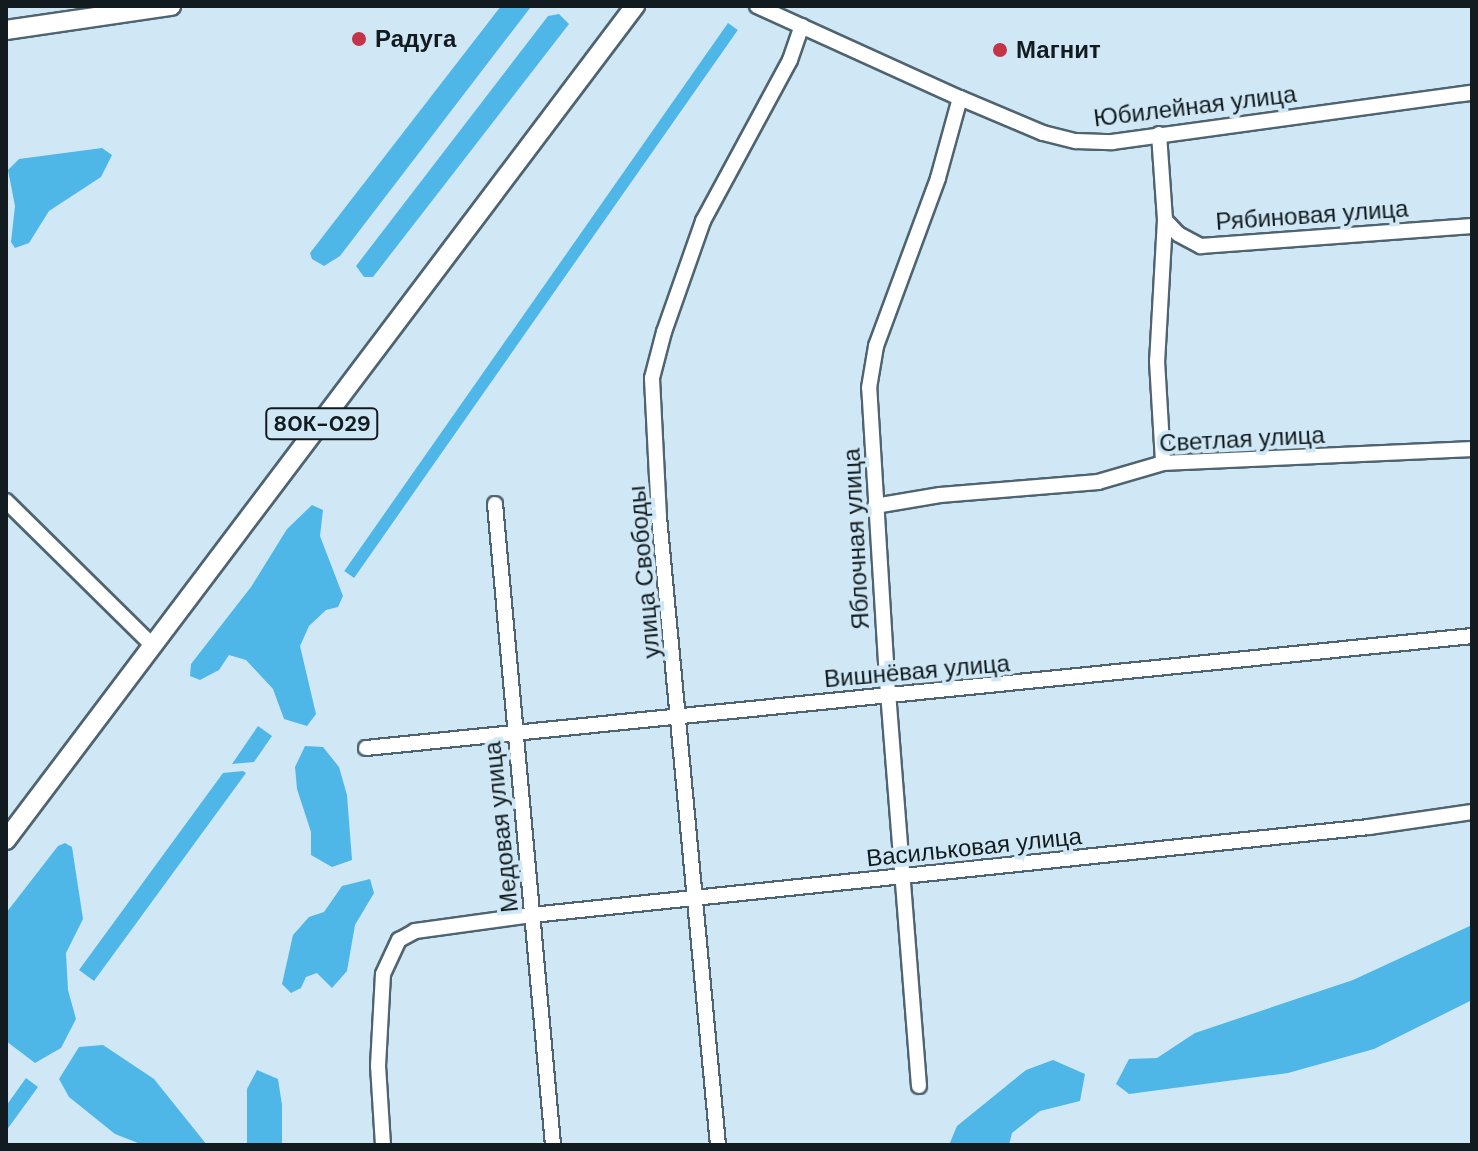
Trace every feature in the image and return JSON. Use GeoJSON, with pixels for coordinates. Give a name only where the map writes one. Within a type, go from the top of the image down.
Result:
{"type":"FeatureCollection","features":[{"type":"Feature","properties":{"kind":"main road"},"geometry":{"type":"LineString","coordinates":[[6,30],[171,6]]}},
{"type":"Feature","properties":{"kind":"main road","name":"80К-029"},"geometry":{"type":"LineString","coordinates":[[6,840],[635,6]]}},
{"type":"Feature","properties":{"kind":"street","name":"Юбилейная улица"},"geometry":{"type":"LineString","coordinates":[[757,6],[960,98],[1062,139],[1112,142],[1472,93]]}},
{"type":"Feature","properties":{"kind":"street","name":"улица Свободы"},"geometry":{"type":"LineString","coordinates":[[718,1145],[659,517],[652,378],[664,332],[703,221],[790,60],[802,26]]}},
{"type":"Feature","properties":{"kind":"street","name":"Яблочная улица"},"geometry":{"type":"LineString","coordinates":[[919,1086],[888,695],[869,388],[876,346],[938,178],[960,98]]}},
{"type":"Feature","properties":{"kind":"street"},"geometry":{"type":"LineString","coordinates":[[1159,134],[1165,220],[1157,361],[1163,463]]}},
{"type":"Feature","properties":{"kind":"street","name":"Рябиновая улица"},"geometry":{"type":"LineString","coordinates":[[1165,220],[1178,234],[1201,246],[1472,226]]}},
{"type":"Feature","properties":{"kind":"street","name":"Светлая улица"},"geometry":{"type":"LineString","coordinates":[[875,506],[940,495],[1098,482],[1163,463],[1472,449]]}},
{"type":"Feature","properties":{"kind":"street"},"geometry":{"type":"LineString","coordinates":[[6,501],[153,646]]}},
{"type":"Feature","properties":{"kind":"street","name":"Медовая улица"},"geometry":{"type":"LineString","coordinates":[[495,504],[513,734],[553,1145]]}},
{"type":"Feature","properties":{"kind":"street","name":"Вишнёвая улица"},"geometry":{"type":"LineString","coordinates":[[366,748],[888,695],[910,696],[1472,636]]}},
{"type":"Feature","properties":{"kind":"street","name":"Васильковая улица"},"geometry":{"type":"LineString","coordinates":[[383,1145],[378,1066],[383,974],[388,957],[399,940],[415,931],[697,897],[903,878],[1369,827],[1472,812]]}},
{"type":"Feature","properties":{"kind":"shaded area"},"geometry":{"type":"Polygon","coordinates":[[[501,6],[530,8],[340,256],[324,266],[312,259],[310,253],[501,6]]]}},
{"type":"Feature","properties":{"kind":"shaded area"},"geometry":{"type":"Polygon","coordinates":[[[559,14],[569,24],[373,277],[364,277],[356,266],[548,16],[559,14]]]}},
{"type":"Feature","properties":{"kind":"shaded area"},"geometry":{"type":"Polygon","coordinates":[[[728,23],[738,30],[354,578],[344,571],[728,23]]]}},
{"type":"Feature","properties":{"kind":"shaded area"},"geometry":{"type":"Polygon","coordinates":[[[102,148],[112,155],[101,177],[49,211],[29,243],[15,248],[11,242],[15,206],[8,170],[19,159],[102,148]]]}},
{"type":"Feature","properties":{"kind":"shaded area"},"geometry":{"type":"Polygon","coordinates":[[[312,505],[323,510],[320,536],[343,596],[338,607],[326,610],[309,626],[300,646],[316,714],[307,726],[284,719],[273,689],[246,660],[229,655],[219,670],[200,680],[190,676],[191,664],[251,587],[287,529],[312,505]]]}},
{"type":"Feature","properties":{"kind":"shaded area"},"geometry":{"type":"Polygon","coordinates":[[[258,726],[272,736],[254,762],[232,764],[258,726]]]}},
{"type":"Feature","properties":{"kind":"shaded area"},"geometry":{"type":"Polygon","coordinates":[[[305,746],[323,747],[339,767],[347,795],[352,860],[332,867],[311,855],[311,832],[297,789],[295,767],[305,746]]]}},
{"type":"Feature","properties":{"kind":"shaded area"},"geometry":{"type":"Polygon","coordinates":[[[223,773],[246,773],[94,981],[79,970],[223,773]]]}},
{"type":"Feature","properties":{"kind":"shaded area"},"geometry":{"type":"Polygon","coordinates":[[[65,843],[72,847],[83,919],[66,953],[68,990],[76,1019],[61,1048],[35,1063],[6,1041],[6,913],[58,846],[65,843]]]}},
{"type":"Feature","properties":{"kind":"shaded area"},"geometry":{"type":"Polygon","coordinates":[[[370,879],[374,893],[355,925],[347,971],[332,988],[317,973],[306,977],[301,988],[291,993],[282,984],[293,935],[309,917],[324,912],[342,886],[370,879]]]}},
{"type":"Feature","properties":{"kind":"shaded area"},"geometry":{"type":"Polygon","coordinates":[[[1472,925],[1472,1000],[1374,1049],[1288,1073],[1129,1094],[1116,1084],[1129,1059],[1157,1058],[1195,1033],[1353,980],[1472,925]]]}},
{"type":"Feature","properties":{"kind":"shaded area"},"geometry":{"type":"Polygon","coordinates":[[[103,1045],[154,1079],[207,1145],[143,1145],[115,1134],[69,1097],[59,1079],[79,1047],[103,1045]]]}},
{"type":"Feature","properties":{"kind":"shaded area"},"geometry":{"type":"Polygon","coordinates":[[[1053,1060],[1085,1074],[1080,1101],[1040,1111],[1012,1133],[1009,1145],[949,1145],[957,1126],[1026,1070],[1053,1060]]]}},
{"type":"Feature","properties":{"kind":"shaded area"},"geometry":{"type":"Polygon","coordinates":[[[257,1070],[278,1079],[282,1105],[282,1145],[247,1145],[247,1089],[257,1070]]]}},
{"type":"Feature","properties":{"kind":"shaded area"},"geometry":{"type":"Polygon","coordinates":[[[26,1078],[38,1087],[6,1131],[6,1106],[26,1078]]]}},
{"type":"Feature","properties":{"kind":"place","name":"Радуга"},"geometry":{"type":"Point","coordinates":[359,39]}},
{"type":"Feature","properties":{"kind":"place","name":"Магнит"},"geometry":{"type":"Point","coordinates":[1000,50]}}]}
